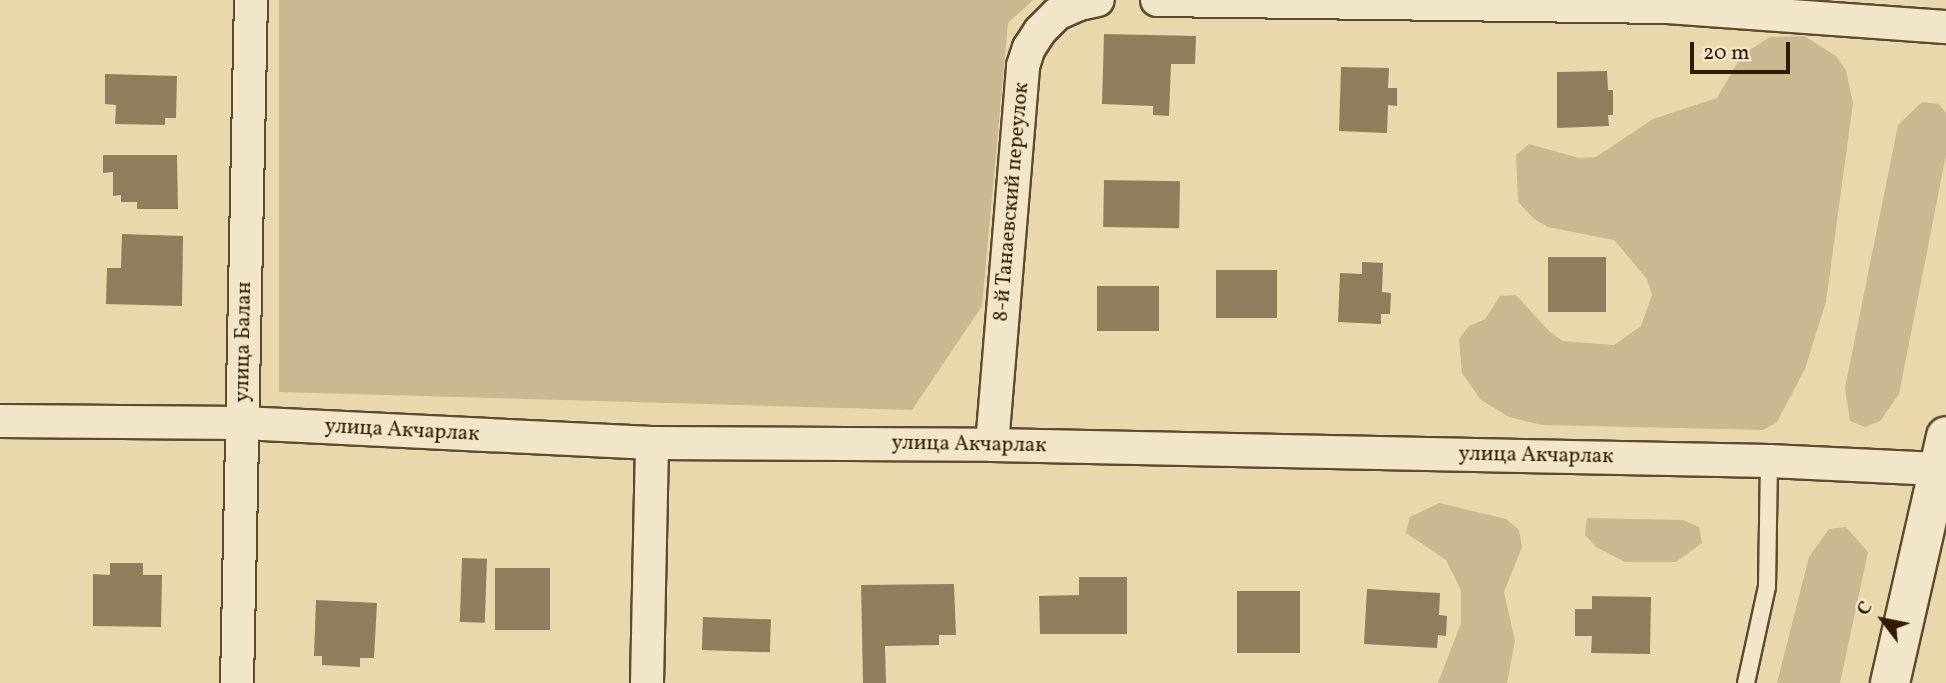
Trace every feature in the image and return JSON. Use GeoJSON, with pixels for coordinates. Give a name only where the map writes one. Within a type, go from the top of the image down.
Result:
{"type":"FeatureCollection","features":[{"type":"Feature","properties":{"kind":"street","name":"улица Балан"},"geometry":{"type":"LineString","coordinates":[[237,683],[251,0]]}},
{"type":"Feature","properties":{"kind":"street","name":"8-й Танаевский переулок"},"geometry":{"type":"LineString","coordinates":[[992,445],[1023,65],[1040,30],[1057,15],[1079,4],[1098,0]]}},
{"type":"Feature","properties":{"kind":"street"},"geometry":{"type":"LineString","coordinates":[[1157,0],[1666,8],[1946,27]]}},
{"type":"Feature","properties":{"kind":"street","name":"улица Акчарлак"},"geometry":{"type":"LineString","coordinates":[[0,421],[242,424],[652,443],[992,445],[1769,461],[1942,452]]}},
{"type":"Feature","properties":{"kind":"street"},"geometry":{"type":"LineString","coordinates":[[647,683],[652,443]]}},
{"type":"Feature","properties":{"kind":"street"},"geometry":{"type":"LineString","coordinates":[[1889,683],[1942,452]]}},
{"type":"Feature","properties":{"kind":"lane"},"geometry":{"type":"LineString","coordinates":[[1746,683],[1767,587],[1769,461]]}},
{"type":"Feature","properties":{"kind":"shaded area"},"geometry":{"type":"Polygon","coordinates":[[[279,0],[1033,0],[1008,23],[982,306],[912,410],[279,392],[279,0]]]}},
{"type":"Feature","properties":{"kind":"shaded area"},"geometry":{"type":"Polygon","coordinates":[[[1804,36],[1836,56],[1846,70],[1853,103],[1826,302],[1805,369],[1777,422],[1763,430],[1542,425],[1509,417],[1481,400],[1462,373],[1459,339],[1469,326],[1485,319],[1500,296],[1516,295],[1550,332],[1563,341],[1614,345],[1641,326],[1652,295],[1647,279],[1614,240],[1548,227],[1534,219],[1518,202],[1516,155],[1529,144],[1579,158],[1596,157],[1653,119],[1717,98],[1742,55],[1770,37],[1804,36]]]}},
{"type":"Feature","properties":{"kind":"shaded area"},"geometry":{"type":"Polygon","coordinates":[[[1922,102],[1939,104],[1946,113],[1946,155],[1899,394],[1880,421],[1865,427],[1850,421],[1845,388],[1898,125],[1922,102]]]}},
{"type":"Feature","properties":{"kind":"shaded area"},"geometry":{"type":"Polygon","coordinates":[[[1439,503],[1506,519],[1519,530],[1522,547],[1504,592],[1515,641],[1507,683],[1438,683],[1461,623],[1461,590],[1446,560],[1406,533],[1410,517],[1439,503]]]}},
{"type":"Feature","properties":{"kind":"shaded area"},"geometry":{"type":"Polygon","coordinates":[[[1587,518],[1683,520],[1699,527],[1702,543],[1676,562],[1625,562],[1596,547],[1585,535],[1587,518]]]}},
{"type":"Feature","properties":{"kind":"shaded area"},"geometry":{"type":"Polygon","coordinates":[[[1846,527],[1868,552],[1840,683],[1777,683],[1809,557],[1829,529],[1846,527]]]}},
{"type":"Feature","properties":{"kind":"building"},"geometry":{"type":"Polygon","coordinates":[[[1104,34],[1196,36],[1195,64],[1171,64],[1169,116],[1153,115],[1153,106],[1102,104],[1104,34]]]}},
{"type":"Feature","properties":{"kind":"building"},"geometry":{"type":"Polygon","coordinates":[[[1341,67],[1389,68],[1388,88],[1397,88],[1397,106],[1388,105],[1387,133],[1339,131],[1341,67]]]}},
{"type":"Feature","properties":{"kind":"building"},"geometry":{"type":"Polygon","coordinates":[[[1607,71],[1608,90],[1613,90],[1613,115],[1608,115],[1609,126],[1557,128],[1557,72],[1607,71]]]}},
{"type":"Feature","properties":{"kind":"building"},"geometry":{"type":"Polygon","coordinates":[[[105,74],[177,76],[176,118],[165,118],[165,125],[115,124],[116,105],[105,104],[105,74]]]}},
{"type":"Feature","properties":{"kind":"building"},"geometry":{"type":"Polygon","coordinates":[[[103,155],[177,155],[178,209],[137,209],[137,202],[121,202],[121,195],[113,196],[113,172],[103,173],[103,155]]]}},
{"type":"Feature","properties":{"kind":"building"},"geometry":{"type":"Polygon","coordinates":[[[1104,180],[1180,181],[1179,228],[1103,227],[1104,180]]]}},
{"type":"Feature","properties":{"kind":"building"},"geometry":{"type":"Polygon","coordinates":[[[122,234],[183,236],[182,306],[106,304],[107,268],[121,268],[122,234]]]}},
{"type":"Feature","properties":{"kind":"building"},"geometry":{"type":"Polygon","coordinates":[[[1548,257],[1606,257],[1606,312],[1548,312],[1548,257]]]}},
{"type":"Feature","properties":{"kind":"building"},"geometry":{"type":"Polygon","coordinates":[[[1362,262],[1383,263],[1382,292],[1391,293],[1390,314],[1381,314],[1381,324],[1338,322],[1340,273],[1362,274],[1362,262]]]}},
{"type":"Feature","properties":{"kind":"building"},"geometry":{"type":"Polygon","coordinates":[[[1216,270],[1277,270],[1277,318],[1216,318],[1216,270]]]}},
{"type":"Feature","properties":{"kind":"building"},"geometry":{"type":"Polygon","coordinates":[[[1097,286],[1159,286],[1159,331],[1097,331],[1097,286]]]}},
{"type":"Feature","properties":{"kind":"building"},"geometry":{"type":"Polygon","coordinates":[[[462,558],[487,559],[485,623],[460,622],[462,558]]]}},
{"type":"Feature","properties":{"kind":"building"},"geometry":{"type":"Polygon","coordinates":[[[110,563],[143,563],[143,575],[162,575],[161,627],[93,626],[93,574],[110,575],[110,563]]]}},
{"type":"Feature","properties":{"kind":"building"},"geometry":{"type":"Polygon","coordinates":[[[495,568],[550,568],[550,630],[495,630],[495,568]]]}},
{"type":"Feature","properties":{"kind":"building"},"geometry":{"type":"Polygon","coordinates":[[[1079,577],[1127,577],[1127,634],[1040,634],[1039,596],[1079,595],[1079,577]]]}},
{"type":"Feature","properties":{"kind":"building"},"geometry":{"type":"Polygon","coordinates":[[[954,584],[956,635],[939,635],[939,645],[885,646],[886,683],[863,683],[861,585],[954,584]]]}},
{"type":"Feature","properties":{"kind":"building"},"geometry":{"type":"Polygon","coordinates":[[[1367,589],[1440,593],[1439,615],[1447,616],[1446,636],[1438,635],[1437,648],[1364,644],[1367,589]]]}},
{"type":"Feature","properties":{"kind":"building"},"geometry":{"type":"Polygon","coordinates":[[[1237,591],[1300,591],[1300,653],[1237,653],[1237,591]]]}},
{"type":"Feature","properties":{"kind":"building"},"geometry":{"type":"Polygon","coordinates":[[[1592,596],[1651,597],[1650,654],[1591,653],[1592,636],[1575,636],[1575,609],[1592,609],[1592,596]]]}},
{"type":"Feature","properties":{"kind":"building"},"geometry":{"type":"Polygon","coordinates":[[[316,600],[377,603],[374,658],[360,658],[360,667],[322,665],[322,656],[314,656],[316,600]]]}},
{"type":"Feature","properties":{"kind":"building"},"geometry":{"type":"Polygon","coordinates":[[[703,617],[771,619],[770,652],[702,650],[703,617]]]}}]}
